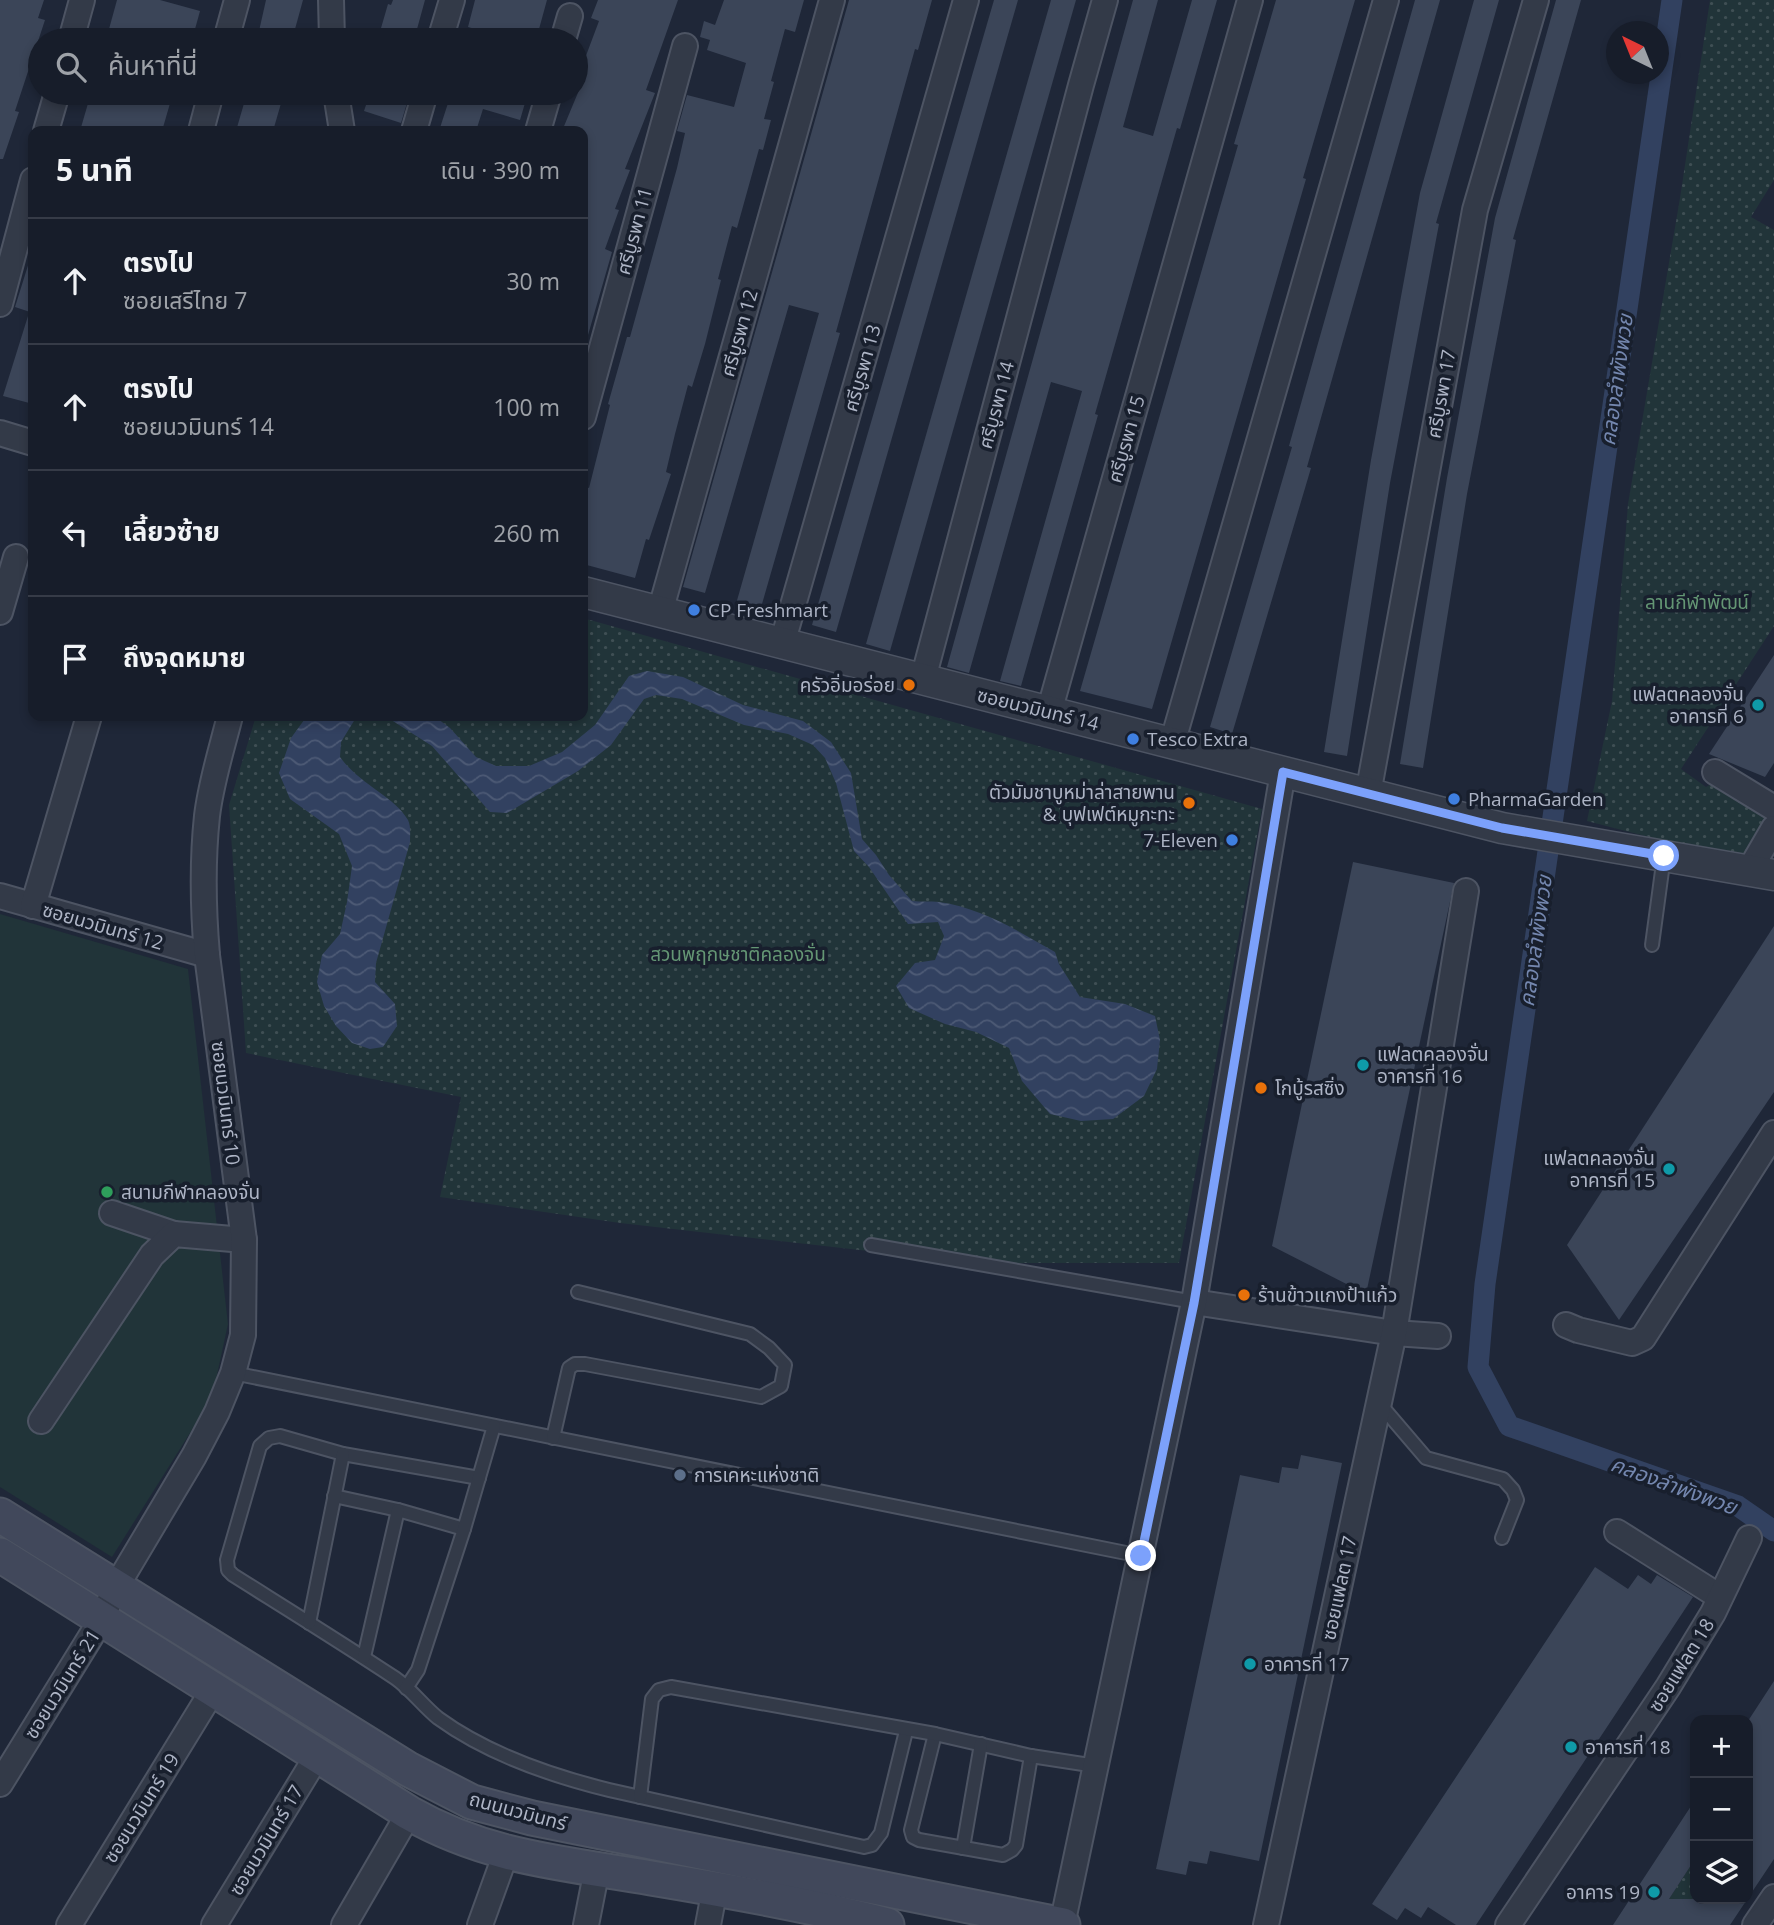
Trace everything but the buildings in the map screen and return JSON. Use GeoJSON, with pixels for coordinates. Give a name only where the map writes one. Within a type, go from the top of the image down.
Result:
{"type":"FeatureCollection","features":[{"type":"Feature","properties":{"kind":"main road","name":"ถนนนวมินทร์"},"geometry":{"type":"LineString","coordinates":[[0,1515],[408,1769],[472,1802],[532,1818],[1062,1925]]}},
{"type":"Feature","properties":{"kind":"main road","name":"ถนนนวมินทร์"},"geometry":{"type":"LineString","coordinates":[[2,1561],[102,1620],[409,1813],[469,1842],[506,1853],[715,1888],[827,1917],[887,1925]]}},
{"type":"Feature","properties":{"kind":"street"},"geometry":{"type":"LineString","coordinates":[[74,28],[82,0]]}},
{"type":"Feature","properties":{"kind":"street"},"geometry":{"type":"LineString","coordinates":[[229,28],[237,0]]}},
{"type":"Feature","properties":{"kind":"street"},"geometry":{"type":"LineString","coordinates":[[331,0],[332,28]]}},
{"type":"Feature","properties":{"kind":"street"},"geometry":{"type":"LineString","coordinates":[[444,28],[452,0]]}},
{"type":"Feature","properties":{"kind":"street","name":"ศรีบูรพา 13"},"geometry":{"type":"LineString","coordinates":[[782,644],[942,92],[966,0]]}},
{"type":"Feature","properties":{"kind":"street","name":"ศรีบูรพา 14"},"geometry":{"type":"LineString","coordinates":[[923,679],[1105,0]]}},
{"type":"Feature","properties":{"kind":"street","name":"ศรีบูรพา 15"},"geometry":{"type":"LineString","coordinates":[[1049,712],[1251,0]]}},
{"type":"Feature","properties":{"kind":"street"},"geometry":{"type":"LineString","coordinates":[[1172,744],[1386,0]]}},
{"type":"Feature","properties":{"kind":"street","name":"ศรีบูรพา 17"},"geometry":{"type":"LineString","coordinates":[[1368,794],[1475,210],[1536,0]]}},
{"type":"Feature","properties":{"kind":"street","name":"ศรีบูรพา 12"},"geometry":{"type":"LineString","coordinates":[[660,612],[830,8]]}},
{"type":"Feature","properties":{"kind":"street"},"geometry":{"type":"LineString","coordinates":[[567,28],[570,16]]}},
{"type":"Feature","properties":{"kind":"street","name":"ศรีบูรพา 11"},"geometry":{"type":"LineString","coordinates":[[588,399],[685,46]]}},
{"type":"Feature","properties":{"kind":"street"},"geometry":{"type":"LineString","coordinates":[[47,126],[54,105]]}},
{"type":"Feature","properties":{"kind":"street"},"geometry":{"type":"LineString","coordinates":[[202,126],[208,105]]}},
{"type":"Feature","properties":{"kind":"street"},"geometry":{"type":"LineString","coordinates":[[338,105],[341,126]]}},
{"type":"Feature","properties":{"kind":"street"},"geometry":{"type":"LineString","coordinates":[[415,126],[422,105]]}},
{"type":"Feature","properties":{"kind":"street"},"geometry":{"type":"LineString","coordinates":[[539,126],[546,105]]}},
{"type":"Feature","properties":{"kind":"street"},"geometry":{"type":"LineString","coordinates":[[0,304],[28,199]]}},
{"type":"Feature","properties":{"kind":"street"},"geometry":{"type":"LineString","coordinates":[[0,433],[28,441]]}},
{"type":"Feature","properties":{"kind":"street"},"geometry":{"type":"LineString","coordinates":[[0,612],[16,557]]}},
{"type":"Feature","properties":{"kind":"street","name":"ซอยนวมินทร์ 14"},"geometry":{"type":"LineString","coordinates":[[588,593],[1502,828],[1762,873]]}},
{"type":"Feature","properties":{"kind":"street"},"geometry":{"type":"LineString","coordinates":[[33,906],[88,721]]}},
{"type":"Feature","properties":{"kind":"street","name":"ซอยนวมินทร์ 10"},"geometry":{"type":"LineString","coordinates":[[116,1587],[217,1412],[233,1373],[243,1335],[244,1240],[207,956],[203,864],[208,813],[229,721]]}},
{"type":"Feature","properties":{"kind":"street"},"geometry":{"type":"LineString","coordinates":[[1062,1925],[1194,1303],[1283,772]]}},
{"type":"Feature","properties":{"kind":"street"},"geometry":{"type":"LineString","coordinates":[[1716,772],[1774,808]]}},
{"type":"Feature","properties":{"kind":"street"},"geometry":{"type":"LineString","coordinates":[[1762,873],[1774,828]]}},
{"type":"Feature","properties":{"kind":"street","name":"ซอยแฟลต 17"},"geometry":{"type":"LineString","coordinates":[[1266,1925],[1394,1333],[1466,891]]}},
{"type":"Feature","properties":{"kind":"street","name":"ซอยนวมินทร์ 12"},"geometry":{"type":"LineString","coordinates":[[0,896],[207,956]]}},
{"type":"Feature","properties":{"kind":"street"},"geometry":{"type":"LineString","coordinates":[[1566,1325],[1632,1342],[1643,1338],[1774,1133]]}},
{"type":"Feature","properties":{"kind":"street"},"geometry":{"type":"LineString","coordinates":[[112,1213],[174,1234],[244,1240]]}},
{"type":"Feature","properties":{"kind":"street"},"geometry":{"type":"LineString","coordinates":[[41,1421],[152,1255],[174,1234]]}},
{"type":"Feature","properties":{"kind":"street"},"geometry":{"type":"LineString","coordinates":[[1194,1303],[1394,1333],[1438,1336]]}},
{"type":"Feature","properties":{"kind":"street"},"geometry":{"type":"LineString","coordinates":[[1617,1532],[1720,1597]]}},
{"type":"Feature","properties":{"kind":"street","name":"ซอยแฟลต 18"},"geometry":{"type":"LineString","coordinates":[[1508,1925],[1668,1687],[1720,1597],[1749,1538]]}},
{"type":"Feature","properties":{"kind":"street","name":"ซอยนวมินทร์ 21"},"geometry":{"type":"LineString","coordinates":[[0,1784],[102,1620],[116,1587]]}},
{"type":"Feature","properties":{"kind":"street","name":"ซอยนวมินทร์ 19"},"geometry":{"type":"LineString","coordinates":[[69,1925],[213,1690]]}},
{"type":"Feature","properties":{"kind":"street","name":"ซอยนวมินทร์ 17"},"geometry":{"type":"LineString","coordinates":[[214,1925],[317,1756]]}},
{"type":"Feature","properties":{"kind":"street"},"geometry":{"type":"LineString","coordinates":[[344,1925],[409,1813]]}},
{"type":"Feature","properties":{"kind":"street"},"geometry":{"type":"LineString","coordinates":[[480,1925],[506,1853]]}},
{"type":"Feature","properties":{"kind":"street"},"geometry":{"type":"LineString","coordinates":[[586,1925],[597,1869]]}},
{"type":"Feature","properties":{"kind":"street"},"geometry":{"type":"LineString","coordinates":[[708,1925],[715,1888]]}},
{"type":"Feature","properties":{"kind":"street"},"geometry":{"type":"LineString","coordinates":[[1755,1925],[1774,1897]]}},
{"type":"Feature","properties":{"kind":"lane"},"geometry":{"type":"LineString","coordinates":[[1651,945],[1664,856]]}},
{"type":"Feature","properties":{"kind":"lane"},"geometry":{"type":"LineString","coordinates":[[871,1245],[1194,1303]]}},
{"type":"Feature","properties":{"kind":"lane"},"geometry":{"type":"LineString","coordinates":[[553,1438],[569,1368],[575,1364],[761,1397],[781,1386],[785,1365],[769,1348],[750,1334],[578,1292]]}},
{"type":"Feature","properties":{"kind":"lane"},"geometry":{"type":"LineString","coordinates":[[233,1373],[1141,1556]]}},
{"type":"Feature","properties":{"kind":"lane"},"geometry":{"type":"LineString","coordinates":[[1379,1403],[1426,1458],[1503,1479],[1509,1484],[1517,1500],[1502,1538]]}},
{"type":"Feature","properties":{"kind":"lane"},"geometry":{"type":"LineString","coordinates":[[406,1688],[418,1670],[494,1426]]}},
{"type":"Feature","properties":{"kind":"lane"},"geometry":{"type":"LineString","coordinates":[[479,1478],[343,1454],[280,1436],[269,1438],[260,1446],[227,1560],[228,1570],[364,1657],[406,1688],[438,1718],[518,1761],[575,1781],[640,1797],[854,1846],[872,1845],[881,1833],[906,1731]]}},
{"type":"Feature","properties":{"kind":"lane"},"geometry":{"type":"LineString","coordinates":[[309,1623],[343,1454]]}},
{"type":"Feature","properties":{"kind":"lane"},"geometry":{"type":"LineString","coordinates":[[334,1496],[398,1510],[464,1529]]}},
{"type":"Feature","properties":{"kind":"lane"},"geometry":{"type":"LineString","coordinates":[[364,1657],[398,1510]]}},
{"type":"Feature","properties":{"kind":"lane"},"geometry":{"type":"LineString","coordinates":[[640,1797],[652,1699],[659,1690],[671,1687],[1096,1766]]}},
{"type":"Feature","properties":{"kind":"lane"},"geometry":{"type":"LineString","coordinates":[[935,1734],[911,1830],[913,1837],[919,1840],[1003,1855],[1015,1846],[1031,1756]]}},
{"type":"Feature","properties":{"kind":"lane"},"geometry":{"type":"LineString","coordinates":[[963,1848],[981,1744]]}},
{"type":"Feature","properties":{"kind":"green space","name":"ลานกีฬาพัฒน์"},"geometry":{"type":"Polygon","coordinates":[[[1710,0],[1774,0],[1774,180],[1751,217],[1774,230],[1774,626],[1681,769],[1706,787],[1738,771],[1774,792],[1774,814],[1742,861],[1587,821],[1612,701],[1628,504],[1680,198],[1710,0]]]}},
{"type":"Feature","properties":{"kind":"green space","name":"สวนพฤกษชาติคลองจั่น"},"geometry":{"type":"Polygon","coordinates":[[[588,619],[1262,809],[1179,1263],[975,1263],[620,1223],[440,1197],[461,1097],[246,1053],[229,805],[254,721],[588,721],[588,619]]]}},
{"type":"Feature","properties":{"kind":"green space","name":"สนามกีฬาคลองจั่น"},"geometry":{"type":"Polygon","coordinates":[[[0,914],[188,969],[228,1324],[212,1398],[112,1557],[0,1487],[0,914]]]}},
{"type":"Feature","properties":{"kind":"green space"},"geometry":{"type":"Polygon","coordinates":[[[1690,1867],[1690,1904],[1698,1904],[1684,1925],[1652,1925],[1690,1867]]]}},
{"type":"Feature","properties":{"kind":"water"},"geometry":{"type":"Polygon","coordinates":[[[647,671],[683,677],[743,705],[803,721],[831,742],[851,773],[862,839],[912,901],[955,905],[999,921],[1055,952],[1059,964],[1080,997],[1125,1004],[1155,1016],[1160,1040],[1157,1069],[1144,1096],[1113,1119],[1081,1121],[1050,1114],[1022,1081],[1009,1048],[976,1032],[945,1024],[909,1008],[896,986],[915,963],[935,960],[944,936],[938,922],[908,924],[869,867],[854,851],[836,783],[825,758],[813,745],[788,734],[744,725],[682,699],[656,695],[644,699],[611,745],[578,771],[507,813],[490,812],[432,746],[393,721],[441,721],[476,757],[496,766],[529,766],[562,752],[595,725],[629,676],[647,671]]]}},
{"type":"Feature","properties":{"kind":"water"},"geometry":{"type":"Polygon","coordinates":[[[303,721],[354,721],[341,742],[340,757],[357,775],[394,804],[410,825],[410,842],[376,963],[375,982],[395,1004],[397,1026],[383,1047],[370,1049],[352,1043],[336,1026],[324,1006],[317,982],[322,955],[340,934],[352,866],[339,834],[290,799],[279,773],[291,738],[303,721]]]}},
{"type":"Feature","properties":{"kind":"waterway","name":"คลองลำพังพวย"},"geometry":{"type":"LineString","coordinates":[[1672,0],[1485,1284],[1478,1367],[1509,1426],[1738,1506],[1774,1531]]}},
{"type":"Feature","properties":{"kind":"place","name":"CP Freshmart"},"geometry":{"type":"Point","coordinates":[694,610]}},
{"type":"Feature","properties":{"kind":"place","name":"ครัวอิ่มอร่อย"},"geometry":{"type":"Point","coordinates":[909,685]}},
{"type":"Feature","properties":{"kind":"place","name":"แฟลตคลองจั่น อาคารที่ 6"},"geometry":{"type":"Point","coordinates":[1758,705]}},
{"type":"Feature","properties":{"kind":"place","name":"Tesco Extra"},"geometry":{"type":"Point","coordinates":[1133,739]}},
{"type":"Feature","properties":{"kind":"place","name":"PharmaGarden"},"geometry":{"type":"Point","coordinates":[1454,799]}},
{"type":"Feature","properties":{"kind":"place","name":"ตัวมัมชาบูหม่าล่าสายพาน & บุฟเฟต์หมูกะทะ"},"geometry":{"type":"Point","coordinates":[1189,803]}},
{"type":"Feature","properties":{"kind":"place","name":"7-Eleven"},"geometry":{"type":"Point","coordinates":[1232,840]}},
{"type":"Feature","properties":{"kind":"place","name":"แฟลตคลองจั่น อาคารที่ 16"},"geometry":{"type":"Point","coordinates":[1363,1065]}},
{"type":"Feature","properties":{"kind":"place","name":"โกบู้รสซิ่ง"},"geometry":{"type":"Point","coordinates":[1261,1088]}},
{"type":"Feature","properties":{"kind":"place","name":"แฟลตคลองจั่น อาคารที่ 15"},"geometry":{"type":"Point","coordinates":[1669,1169]}},
{"type":"Feature","properties":{"kind":"place","name":"สนามกีฬาคลองจั่น"},"geometry":{"type":"Point","coordinates":[107,1192]}},
{"type":"Feature","properties":{"kind":"place","name":"ร้านข้าวแกงป้าแก้ว"},"geometry":{"type":"Point","coordinates":[1244,1295]}},
{"type":"Feature","properties":{"kind":"place","name":"การเคหะแห่งชาติ"},"geometry":{"type":"Point","coordinates":[680,1475]}},
{"type":"Feature","properties":{"kind":"place","name":"อาคารที่ 17"},"geometry":{"type":"Point","coordinates":[1250,1664]}},
{"type":"Feature","properties":{"kind":"place","name":"อาคารที่ 18"},"geometry":{"type":"Point","coordinates":[1571,1747]}},
{"type":"Feature","properties":{"kind":"place","name":"อาคาร 19"},"geometry":{"type":"Point","coordinates":[1654,1892]}},
{"type":"Feature","properties":{"kind":"route"},"geometry":{"type":"LineString","coordinates":[[1141,1556],[1194,1303],[1283,772],[1502,828],[1664,856]]}}]}
